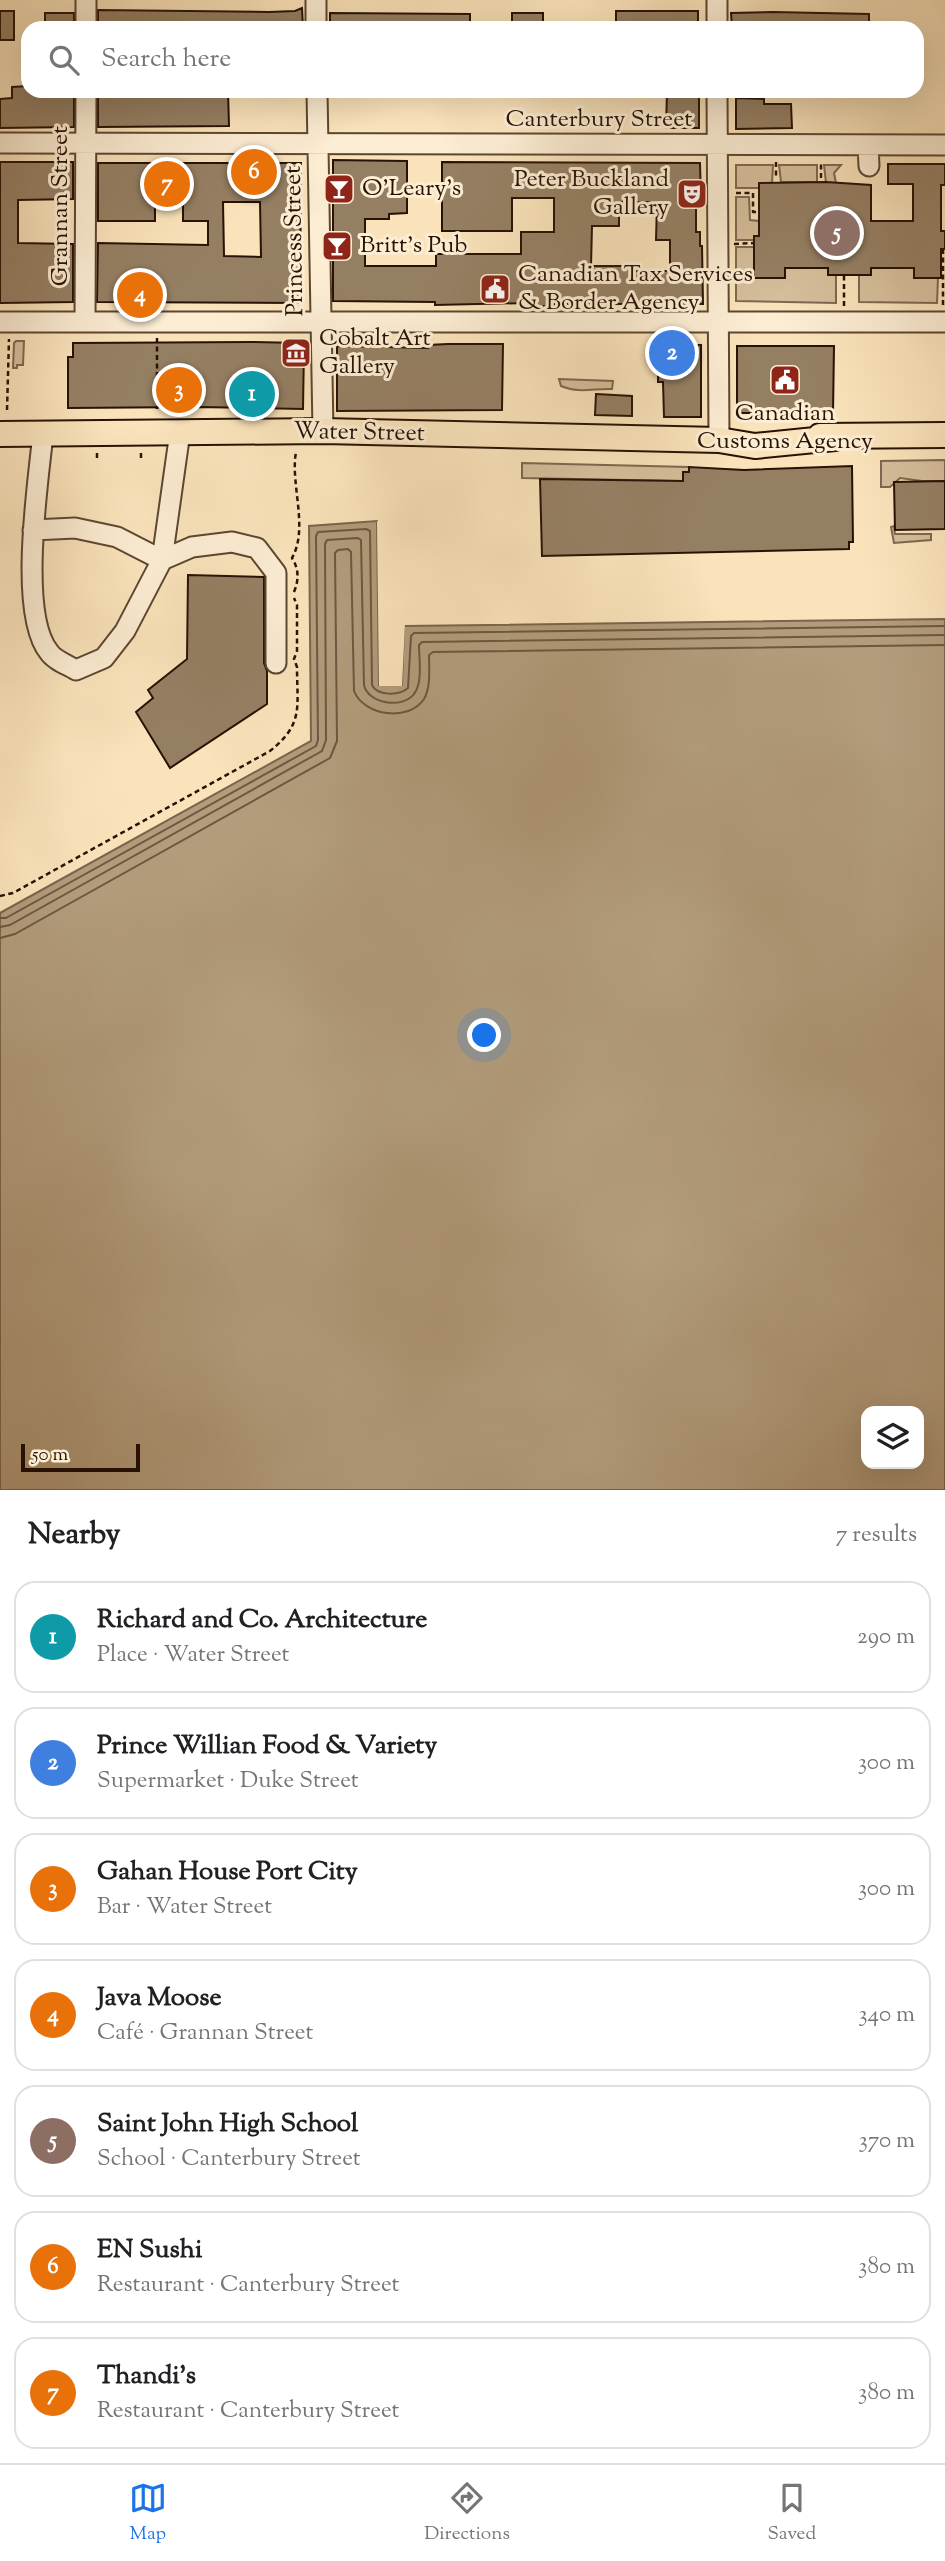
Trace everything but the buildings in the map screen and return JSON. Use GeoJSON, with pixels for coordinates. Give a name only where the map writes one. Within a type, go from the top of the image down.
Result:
{"type":"FeatureCollection","features":[{"type":"Feature","properties":{"kind":"main road","name":"Water Street"},"geometry":{"type":"LineString","coordinates":[[0,434],[323,431],[719,440],[754,446],[835,438],[945,435]]}},
{"type":"Feature","properties":{"kind":"street"},"geometry":{"type":"LineString","coordinates":[[86,0],[86,21]]}},
{"type":"Feature","properties":{"kind":"street"},"geometry":{"type":"LineString","coordinates":[[316,0],[316,21]]}},
{"type":"Feature","properties":{"kind":"street"},"geometry":{"type":"LineString","coordinates":[[717,0],[717,21]]}},
{"type":"Feature","properties":{"kind":"street","name":"Grannan Street"},"geometry":{"type":"LineString","coordinates":[[85,322],[86,98]]}},
{"type":"Feature","properties":{"kind":"street","name":"Princess Street"},"geometry":{"type":"LineString","coordinates":[[317,98],[323,431]]}},
{"type":"Feature","properties":{"kind":"street"},"geometry":{"type":"LineString","coordinates":[[717,98],[719,440]]}},
{"type":"Feature","properties":{"kind":"street","name":"Canterbury Street"},"geometry":{"type":"LineString","coordinates":[[0,143],[945,145]]}},
{"type":"Feature","properties":{"kind":"street"},"geometry":{"type":"LineString","coordinates":[[868,145],[869,166]]}},
{"type":"Feature","properties":{"kind":"street"},"geometry":{"type":"LineString","coordinates":[[5,322],[611,321],[718,324],[944,313]]}},
{"type":"Feature","properties":{"kind":"street"},"geometry":{"type":"LineString","coordinates":[[43,434],[31,549],[37,629],[50,654],[76,670],[104,658],[125,631],[162,560],[180,432]]}},
{"type":"Feature","properties":{"kind":"street"},"geometry":{"type":"LineString","coordinates":[[33,530],[75,528],[117,537],[162,560]]}},
{"type":"Feature","properties":{"kind":"street"},"geometry":{"type":"LineString","coordinates":[[162,560],[192,547],[232,541],[257,548],[276,573],[276,663]]}},
{"type":"Feature","properties":{"kind":"path"},"geometry":{"type":"LineString","coordinates":[[738,193],[754,193],[753,212],[759,212]]}},
{"type":"Feature","properties":{"kind":"path"},"geometry":{"type":"LineString","coordinates":[[943,249],[944,313]]}},
{"type":"Feature","properties":{"kind":"path"},"geometry":{"type":"LineString","coordinates":[[844,275],[844,302]]}},
{"type":"Feature","properties":{"kind":"path"},"geometry":{"type":"LineString","coordinates":[[5,322],[7,410]]}},
{"type":"Feature","properties":{"kind":"path"},"geometry":{"type":"LineString","coordinates":[[157,322],[157,408]]}},
{"type":"Feature","properties":{"kind":"path"},"geometry":{"type":"LineString","coordinates":[[0,896],[13,893],[270,751],[285,739],[296,722],[297,706],[297,667],[294,659],[297,651],[297,605],[293,595],[298,584],[298,566],[292,558],[298,548],[298,501],[293,467],[296,449]]}},
{"type":"Feature","properties":{"kind":"path"},"geometry":{"type":"LineString","coordinates":[[97,453],[97,461]]}},
{"type":"Feature","properties":{"kind":"path"},"geometry":{"type":"LineString","coordinates":[[141,453],[141,461]]}},
{"type":"Feature","properties":{"kind":"shaded area"},"geometry":{"type":"Polygon","coordinates":[[[736,165],[773,165],[772,183],[759,183],[759,188],[736,188],[736,165]]]}},
{"type":"Feature","properties":{"kind":"shaded area"},"geometry":{"type":"Polygon","coordinates":[[[779,165],[817,165],[817,182],[781,182],[779,165]]]}},
{"type":"Feature","properties":{"kind":"shaded area"},"geometry":{"type":"Polygon","coordinates":[[[824,165],[841,165],[834,173],[836,183],[826,183],[824,165]]]}},
{"type":"Feature","properties":{"kind":"shaded area"},"geometry":{"type":"Polygon","coordinates":[[[736,197],[749,197],[750,220],[759,221],[759,236],[754,240],[736,240],[736,197]]]}},
{"type":"Feature","properties":{"kind":"shaded area"},"geometry":{"type":"Polygon","coordinates":[[[736,247],[754,247],[754,278],[785,278],[785,268],[828,268],[828,275],[836,275],[836,303],[736,301],[736,247]]]}},
{"type":"Feature","properties":{"kind":"shaded area"},"geometry":{"type":"Polygon","coordinates":[[[871,268],[914,268],[915,278],[938,278],[937,303],[859,302],[859,275],[871,275],[871,268]]]}},
{"type":"Feature","properties":{"kind":"shaded area"},"geometry":{"type":"Polygon","coordinates":[[[24,341],[23,365],[13,368],[14,343],[24,341]]]}},
{"type":"Feature","properties":{"kind":"shaded area"},"geometry":{"type":"Polygon","coordinates":[[[559,379],[613,381],[612,389],[581,390],[561,386],[559,379]]]}},
{"type":"Feature","properties":{"kind":"shaded area"},"geometry":{"type":"Polygon","coordinates":[[[945,460],[945,481],[900,478],[890,487],[881,487],[881,461],[945,460]]]}},
{"type":"Feature","properties":{"kind":"shaded area"},"geometry":{"type":"Polygon","coordinates":[[[522,463],[689,467],[689,472],[683,473],[683,481],[522,478],[522,463]]]}},
{"type":"Feature","properties":{"kind":"shaded area"},"geometry":{"type":"Polygon","coordinates":[[[894,526],[895,534],[931,534],[931,540],[894,543],[891,527],[894,526]]]}},
{"type":"Feature","properties":{"kind":"water"},"geometry":{"type":"Polygon","coordinates":[[[377,521],[379,685],[402,685],[404,626],[945,619],[945,1490],[0,1490],[0,913],[311,741],[309,526],[377,521]]]}},
{"type":"Feature","properties":{"kind":"pier"},"geometry":{"type":"Polygon","coordinates":[[[377,521],[380,522],[383,682],[399,682],[401,626],[405,623],[402,686],[379,686],[377,521]]]}},
{"type":"Feature","properties":{"kind":"place","name":"EN Sushi"},"geometry":{"type":"Point","coordinates":[254,172]}},
{"type":"Feature","properties":{"kind":"place","name":"Thandi's"},"geometry":{"type":"Point","coordinates":[167,184]}},
{"type":"Feature","properties":{"kind":"place","name":"O'Leary's"},"geometry":{"type":"Point","coordinates":[339,189]}},
{"type":"Feature","properties":{"kind":"place","name":"Peter Buckland Gallery"},"geometry":{"type":"Point","coordinates":[692,194]}},
{"type":"Feature","properties":{"kind":"place","name":"Saint John High School"},"geometry":{"type":"Point","coordinates":[837,233]}},
{"type":"Feature","properties":{"kind":"place","name":"Britt's Pub"},"geometry":{"type":"Point","coordinates":[337,246]}},
{"type":"Feature","properties":{"kind":"place","name":"Canadian Tax Services & Border Agency"},"geometry":{"type":"Point","coordinates":[495,289]}},
{"type":"Feature","properties":{"kind":"place","name":"Java Moose"},"geometry":{"type":"Point","coordinates":[140,295]}},
{"type":"Feature","properties":{"kind":"place","name":"Cobalt Art Gallery"},"geometry":{"type":"Point","coordinates":[296,353]}},
{"type":"Feature","properties":{"kind":"place","name":"Prince Willian Food & Variety"},"geometry":{"type":"Point","coordinates":[672,353]}},
{"type":"Feature","properties":{"kind":"place","name":"Canadian Customs Agency"},"geometry":{"type":"Point","coordinates":[785,380]}},
{"type":"Feature","properties":{"kind":"place","name":"Gahan House Port City"},"geometry":{"type":"Point","coordinates":[179,390]}},
{"type":"Feature","properties":{"kind":"place","name":"Richard and Co. Architecture"},"geometry":{"type":"Point","coordinates":[252,394]}}]}
